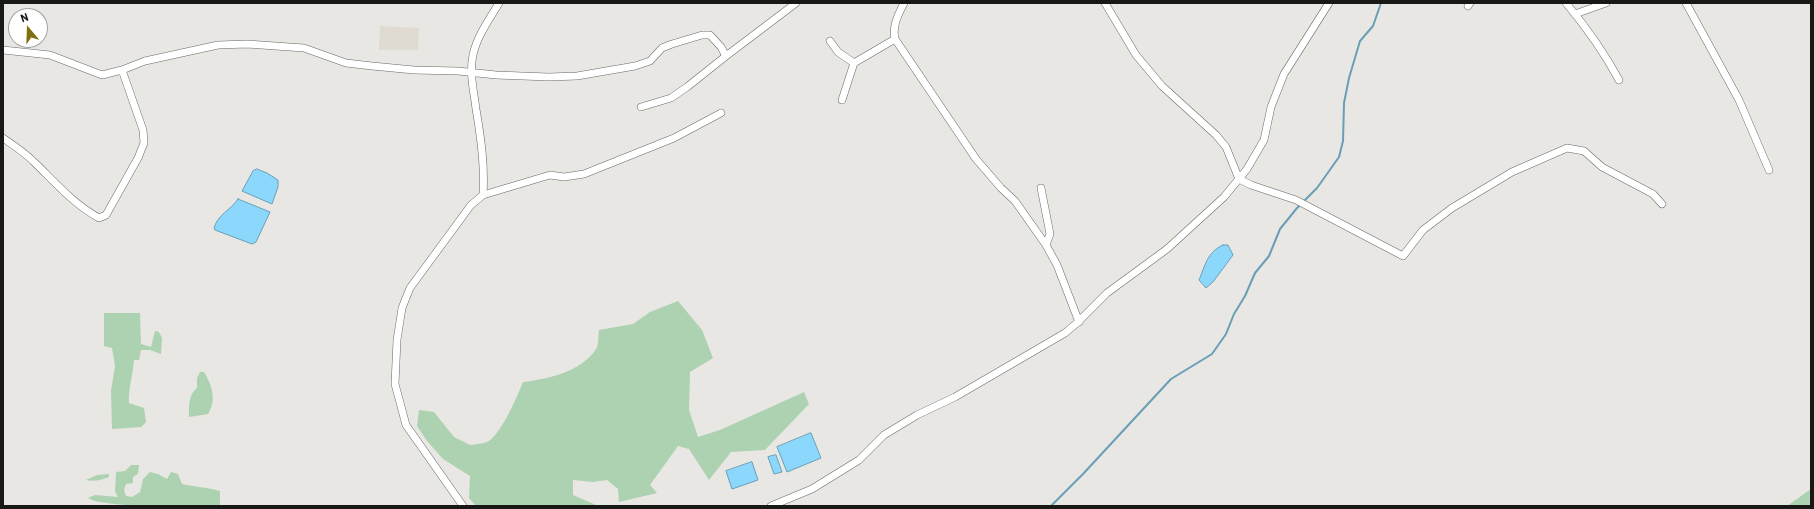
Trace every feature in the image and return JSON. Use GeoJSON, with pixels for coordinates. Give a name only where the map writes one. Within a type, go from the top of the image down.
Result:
{"type":"FeatureCollection","features":[{"type":"Feature","properties":{"kind":"street"},"geometry":{"type":"LineString","coordinates":[[483,195],[484,180],[482,144],[471,73],[473,56],[478,37],[499,3]]}},
{"type":"Feature","properties":{"kind":"street"},"geometry":{"type":"LineString","coordinates":[[642,107],[671,98],[796,3]]}},
{"type":"Feature","properties":{"kind":"street"},"geometry":{"type":"LineString","coordinates":[[904,3],[895,21],[893,32],[895,39],[976,159],[1000,188],[1015,201],[1046,245],[1057,265],[1079,322]]}},
{"type":"Feature","properties":{"kind":"street"},"geometry":{"type":"LineString","coordinates":[[1105,3],[1136,54],[1162,86],[1216,135],[1226,147],[1239,179],[1251,185],[1296,200],[1403,256],[1423,230],[1452,208],[1512,172],[1567,148],[1584,151],[1602,167],[1653,194],[1662,204]]}},
{"type":"Feature","properties":{"kind":"street"},"geometry":{"type":"LineString","coordinates":[[771,506],[812,489],[859,460],[884,435],[917,415],[962,394],[1065,333],[1079,322],[1107,293],[1167,248],[1224,197],[1247,169],[1264,140],[1271,107],[1284,74],[1329,3]]}},
{"type":"Feature","properties":{"kind":"street"},"geometry":{"type":"LineString","coordinates":[[1566,3],[1584,24],[1610,63],[1619,80]]}},
{"type":"Feature","properties":{"kind":"street"},"geometry":{"type":"LineString","coordinates":[[1575,14],[1606,3]]}},
{"type":"Feature","properties":{"kind":"street"},"geometry":{"type":"LineString","coordinates":[[1686,3],[1739,100],[1769,170]]}},
{"type":"Feature","properties":{"kind":"street"},"geometry":{"type":"LineString","coordinates":[[3,50],[50,55],[102,75],[122,70],[145,61],[218,46],[247,44],[304,48],[346,63],[414,70],[549,78],[577,76],[617,70],[650,61],[662,48],[702,35],[710,35],[721,47],[726,56]]}},
{"type":"Feature","properties":{"kind":"street"},"geometry":{"type":"LineString","coordinates":[[842,100],[854,63],[895,39]]}},
{"type":"Feature","properties":{"kind":"street"},"geometry":{"type":"LineString","coordinates":[[830,41],[838,52],[854,63]]}},
{"type":"Feature","properties":{"kind":"street"},"geometry":{"type":"LineString","coordinates":[[3,138],[32,160],[62,191],[90,213],[98,218],[106,215],[138,158],[144,143],[143,130],[122,70]]}},
{"type":"Feature","properties":{"kind":"street"},"geometry":{"type":"LineString","coordinates":[[463,506],[406,426],[399,405],[395,384],[398,340],[402,308],[410,288],[471,206],[483,195],[550,175],[564,177],[584,174],[674,138],[722,113]]}},
{"type":"Feature","properties":{"kind":"street"},"geometry":{"type":"LineString","coordinates":[[1041,188],[1050,234],[1046,245]]}},
{"type":"Feature","properties":{"kind":"shaded area"},"geometry":{"type":"Polygon","coordinates":[[[380,26],[419,28],[418,50],[379,50],[380,26]]]}},
{"type":"Feature","properties":{"kind":"green space"},"geometry":{"type":"Polygon","coordinates":[[[678,301],[702,330],[713,358],[690,372],[689,410],[698,437],[720,430],[804,392],[809,404],[765,450],[731,452],[709,480],[689,449],[678,446],[650,485],[657,493],[619,502],[618,489],[607,480],[593,482],[573,480],[573,495],[596,505],[476,506],[469,498],[470,476],[443,459],[427,441],[417,426],[419,410],[434,412],[454,437],[470,445],[487,442],[494,436],[504,422],[523,382],[543,379],[573,369],[590,357],[596,349],[599,330],[633,324],[650,312],[678,301]]]}},
{"type":"Feature","properties":{"kind":"green space"},"geometry":{"type":"Polygon","coordinates":[[[104,313],[140,313],[141,344],[151,347],[155,331],[159,332],[162,338],[161,354],[150,350],[141,350],[139,360],[134,360],[129,392],[129,403],[144,408],[146,422],[141,427],[112,429],[111,391],[115,366],[112,348],[104,346],[104,313]]]}},
{"type":"Feature","properties":{"kind":"green space"},"geometry":{"type":"Polygon","coordinates":[[[200,372],[204,372],[211,387],[213,398],[211,409],[208,414],[189,417],[189,405],[192,394],[197,388],[197,378],[200,372]]]}},
{"type":"Feature","properties":{"kind":"green space"},"geometry":{"type":"Polygon","coordinates":[[[131,465],[139,465],[138,474],[133,477],[133,483],[126,484],[124,490],[126,496],[132,497],[140,492],[143,479],[150,472],[167,479],[171,472],[178,474],[182,484],[220,491],[220,506],[113,504],[98,502],[88,498],[95,495],[118,497],[115,491],[116,472],[125,471],[131,465]]]}},
{"type":"Feature","properties":{"kind":"green space"},"geometry":{"type":"Polygon","coordinates":[[[109,474],[109,477],[100,480],[86,480],[97,475],[109,474]]]}},
{"type":"Feature","properties":{"kind":"green space"},"geometry":{"type":"Polygon","coordinates":[[[1811,489],[1811,506],[1787,506],[1811,489]]]}},
{"type":"Feature","properties":{"kind":"water"},"geometry":{"type":"Polygon","coordinates":[[[257,169],[278,180],[278,187],[272,204],[242,191],[253,171],[257,169]]]}},
{"type":"Feature","properties":{"kind":"water"},"geometry":{"type":"Polygon","coordinates":[[[238,199],[270,212],[256,242],[252,244],[215,230],[214,228],[218,219],[238,199]]]}},
{"type":"Feature","properties":{"kind":"water"},"geometry":{"type":"Polygon","coordinates":[[[1223,245],[1228,245],[1233,255],[1213,282],[1206,288],[1199,280],[1210,255],[1213,251],[1223,245]]]}},
{"type":"Feature","properties":{"kind":"water"},"geometry":{"type":"Polygon","coordinates":[[[811,433],[821,458],[787,472],[777,447],[811,433]]]}},
{"type":"Feature","properties":{"kind":"water"},"geometry":{"type":"Polygon","coordinates":[[[776,455],[782,472],[774,474],[768,457],[776,455]]]}},
{"type":"Feature","properties":{"kind":"water"},"geometry":{"type":"Polygon","coordinates":[[[752,462],[758,480],[732,489],[726,471],[752,462]]]}},
{"type":"Feature","properties":{"kind":"waterway"},"geometry":{"type":"LineString","coordinates":[[1051,506],[1083,474],[1171,379],[1212,354],[1226,334],[1234,314],[1245,296],[1255,273],[1269,256],[1280,229],[1297,208],[1317,188],[1339,157],[1343,141],[1344,103],[1349,78],[1360,41],[1373,26],[1381,3]]}}]}
